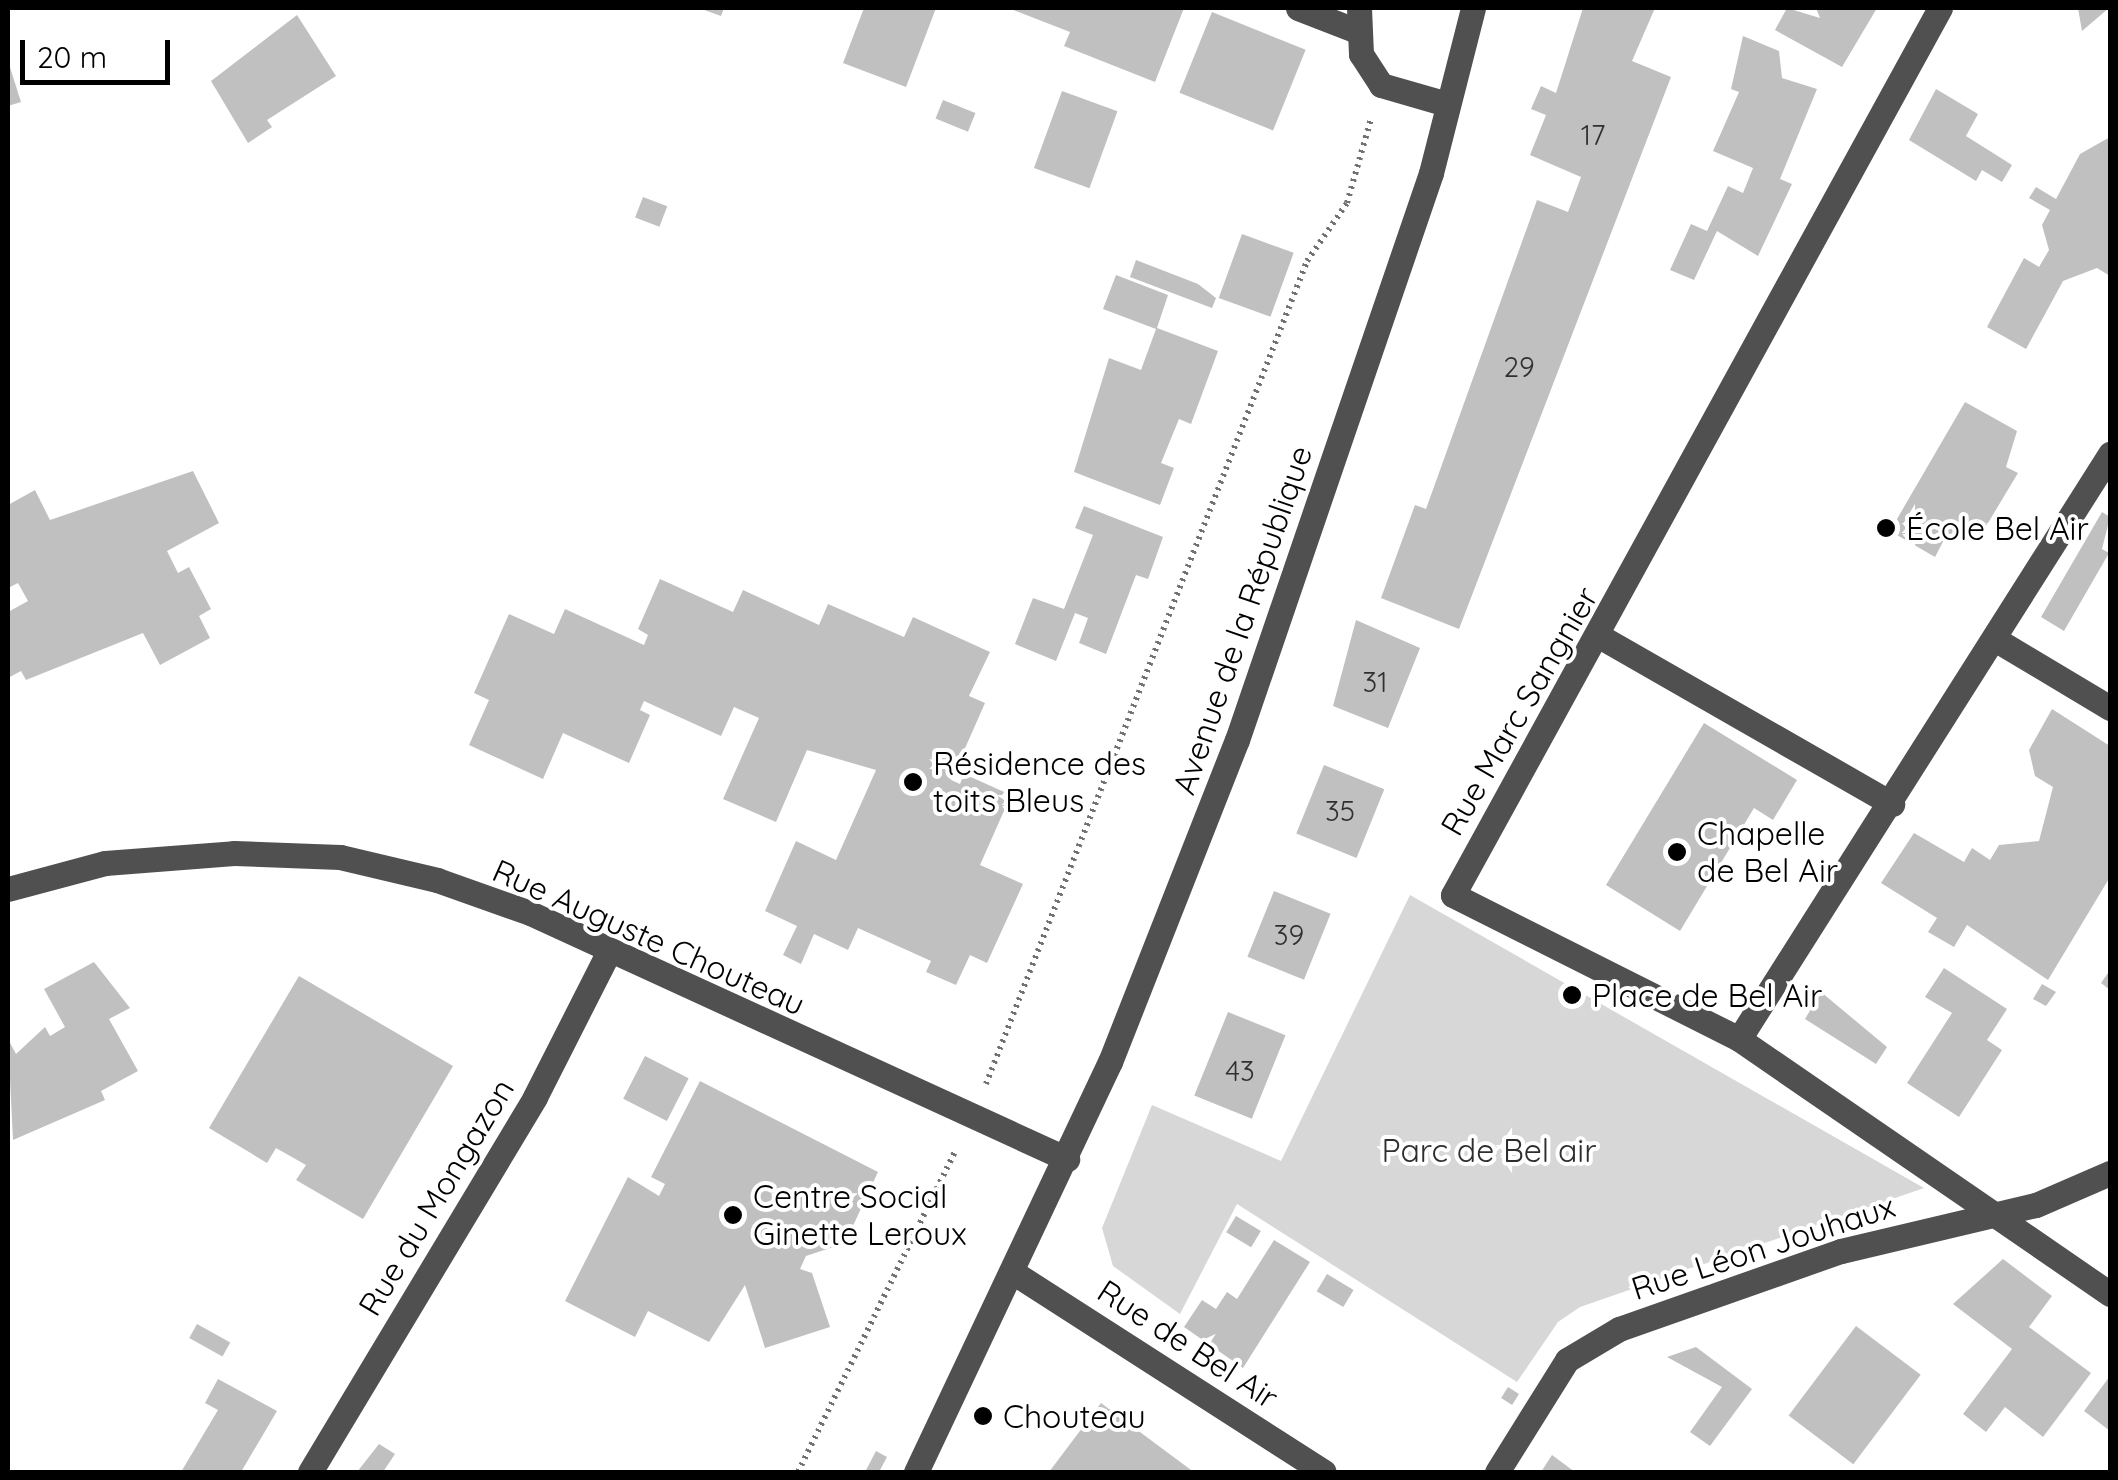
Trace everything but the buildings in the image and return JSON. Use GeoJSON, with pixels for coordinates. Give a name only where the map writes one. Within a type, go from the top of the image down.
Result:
{"type":"FeatureCollection","features":[{"type":"Feature","properties":{"kind":"street"},"geometry":{"type":"LineString","coordinates":[[1298,8],[1358,19],[1381,84],[1447,104]]}},
{"type":"Feature","properties":{"kind":"street","name":"Avenue de la République"},"geometry":{"type":"LineString","coordinates":[[916,1472],[1066,1159],[1238,740],[1447,104],[1473,8]]}},
{"type":"Feature","properties":{"kind":"street","name":"Rue Marc Sangnier"},"geometry":{"type":"LineString","coordinates":[[1940,8],[1599,636],[1453,894],[1739,1039],[1994,1209],[2110,1294]]}},
{"type":"Feature","properties":{"kind":"street"},"geometry":{"type":"LineString","coordinates":[[1739,1039],[1998,641],[2110,454]]}},
{"type":"Feature","properties":{"kind":"street"},"geometry":{"type":"LineString","coordinates":[[1599,636],[1892,804]]}},
{"type":"Feature","properties":{"kind":"street"},"geometry":{"type":"LineString","coordinates":[[1998,641],[2110,708]]}},
{"type":"Feature","properties":{"kind":"street","name":"Rue Auguste Chouteau"},"geometry":{"type":"LineString","coordinates":[[8,889],[105,863],[340,857],[437,880],[609,951],[1066,1159]]}},
{"type":"Feature","properties":{"kind":"street","name":"Rue du Mongazon"},"geometry":{"type":"LineString","coordinates":[[310,1472],[535,1098],[609,951]]}},
{"type":"Feature","properties":{"kind":"street","name":"Rue Léon Jouhaux"},"geometry":{"type":"LineString","coordinates":[[1497,1472],[1567,1360],[1620,1329],[1994,1209],[2036,1205],[2110,1173]]}},
{"type":"Feature","properties":{"kind":"street","name":"Rue de Bel Air"},"geometry":{"type":"LineString","coordinates":[[1014,1273],[1324,1472]]}},
{"type":"Feature","properties":{"kind":"path"},"geometry":{"type":"LineString","coordinates":[[798,1472],[972,1118],[1306,261],[1347,203],[1381,84]]}},
{"type":"Feature","properties":{"kind":"green space","name":"Parc de Bel air"},"geometry":{"type":"Polygon","coordinates":[[[1410,895],[1924,1188],[1580,1307],[1558,1322],[1517,1382],[1237,1204],[1180,1314],[1113,1266],[1102,1228],[1152,1105],[1281,1161],[1410,895]]]}},
{"type":"Feature","properties":{"kind":"place","name":"École Bel Air"},"geometry":{"type":"Point","coordinates":[1886,528]}},
{"type":"Feature","properties":{"kind":"place","name":"Résidence des toits Bleus"},"geometry":{"type":"Point","coordinates":[913,782]}},
{"type":"Feature","properties":{"kind":"place","name":"Chapelle de Bel Air"},"geometry":{"type":"Point","coordinates":[1677,852]}},
{"type":"Feature","properties":{"kind":"place","name":"Place de Bel Air"},"geometry":{"type":"Point","coordinates":[1572,995]}},
{"type":"Feature","properties":{"kind":"place","name":"Centre Social Ginette Leroux"},"geometry":{"type":"Point","coordinates":[733,1215]}},
{"type":"Feature","properties":{"kind":"place","name":"Chouteau"},"geometry":{"type":"Point","coordinates":[983,1416]}}]}
